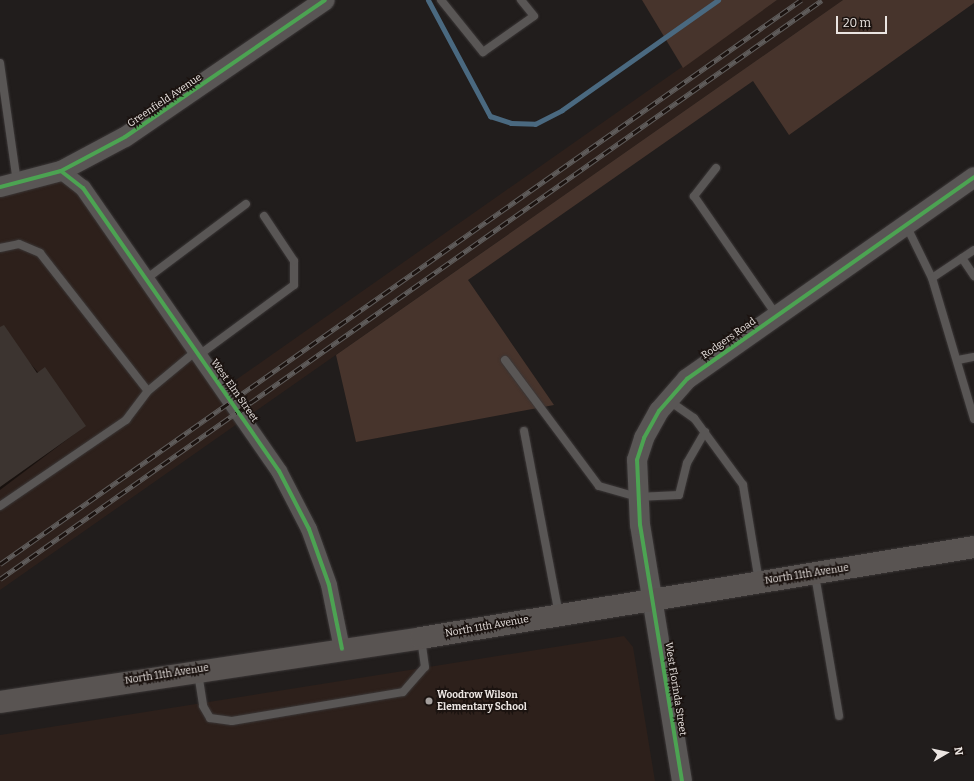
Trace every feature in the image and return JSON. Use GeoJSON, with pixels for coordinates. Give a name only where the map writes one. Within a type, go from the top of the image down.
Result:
{"type":"FeatureCollection","features":[{"type":"Feature","properties":{"kind":"main road","name":"North 11th Avenue"},"geometry":{"type":"LineString","coordinates":[[0,702],[197,670],[421,638],[559,614],[816,574],[974,547]]}},
{"type":"Feature","properties":{"kind":"street","name":"Greenfield Avenue"},"geometry":{"type":"LineString","coordinates":[[9,185],[61,171],[124,137],[325,0]]}},
{"type":"Feature","properties":{"kind":"street","name":"West Elm Street"},"geometry":{"type":"LineString","coordinates":[[61,171],[83,188],[279,470],[300,510],[329,585],[342,649]]}},
{"type":"Feature","properties":{"kind":"street","name":"Rodgers Road"},"geometry":{"type":"LineString","coordinates":[[653,599],[637,497],[637,460],[644,438],[668,399],[687,379],[974,177]]}},
{"type":"Feature","properties":{"kind":"street","name":"West Florinda Street"},"geometry":{"type":"LineString","coordinates":[[653,599],[682,781]]}},
{"type":"Feature","properties":{"kind":"lane"},"geometry":{"type":"LineString","coordinates":[[441,0],[484,52],[534,16],[521,0]]}},
{"type":"Feature","properties":{"kind":"lane"},"geometry":{"type":"LineString","coordinates":[[0,63],[9,185]]}},
{"type":"Feature","properties":{"kind":"lane"},"geometry":{"type":"LineString","coordinates":[[716,168],[694,196],[776,316]]}},
{"type":"Feature","properties":{"kind":"lane"},"geometry":{"type":"LineString","coordinates":[[146,279],[246,204]]}},
{"type":"Feature","properties":{"kind":"lane"},"geometry":{"type":"LineString","coordinates":[[0,506],[126,420],[148,391],[198,353],[294,285],[294,261],[264,216]]}},
{"type":"Feature","properties":{"kind":"lane"},"geometry":{"type":"LineString","coordinates":[[906,225],[932,278],[958,360],[974,419]]}},
{"type":"Feature","properties":{"kind":"lane"},"geometry":{"type":"LineString","coordinates":[[0,248],[19,244],[40,253],[148,391]]}},
{"type":"Feature","properties":{"kind":"lane"},"geometry":{"type":"LineString","coordinates":[[932,278],[974,250]]}},
{"type":"Feature","properties":{"kind":"lane"},"geometry":{"type":"LineString","coordinates":[[962,258],[974,276]]}},
{"type":"Feature","properties":{"kind":"lane"},"geometry":{"type":"LineString","coordinates":[[958,360],[974,357]]}},
{"type":"Feature","properties":{"kind":"lane"},"geometry":{"type":"LineString","coordinates":[[505,360],[599,486],[637,497],[679,495],[687,463],[705,432]]}},
{"type":"Feature","properties":{"kind":"lane"},"geometry":{"type":"LineString","coordinates":[[668,399],[694,418],[743,485],[759,583]]}},
{"type":"Feature","properties":{"kind":"lane"},"geometry":{"type":"LineString","coordinates":[[524,431],[559,614]]}},
{"type":"Feature","properties":{"kind":"lane"},"geometry":{"type":"LineString","coordinates":[[816,574],[839,716]]}},
{"type":"Feature","properties":{"kind":"lane"},"geometry":{"type":"LineString","coordinates":[[197,670],[203,706],[210,718],[232,721],[403,692],[424,667],[421,638]]}},
{"type":"Feature","properties":{"kind":"shaded area"},"geometry":{"type":"Polygon","coordinates":[[[642,0],[777,0],[683,68],[642,0]]]}},
{"type":"Feature","properties":{"kind":"shaded area"},"geometry":{"type":"Polygon","coordinates":[[[777,0],[843,0],[0,590],[0,187],[61,171],[223,389],[777,0]]]}},
{"type":"Feature","properties":{"kind":"shaded area"},"geometry":{"type":"Polygon","coordinates":[[[843,0],[974,0],[974,3],[789,135],[753,81],[468,280],[554,405],[356,442],[336,355],[843,0]]]}},
{"type":"Feature","properties":{"kind":"shaded area","name":"Woodrow Wilson Elementary School"},"geometry":{"type":"Polygon","coordinates":[[[624,636],[633,647],[655,781],[0,781],[0,735],[624,636]]]}},
{"type":"Feature","properties":{"kind":"building"},"geometry":{"type":"Polygon","coordinates":[[[4,325],[37,373],[45,367],[86,426],[0,487],[0,327],[4,325]]]}},
{"type":"Feature","properties":{"kind":"waterway"},"geometry":{"type":"LineString","coordinates":[[428,0],[490,116],[511,123],[535,124],[562,110],[718,0]]}},
{"type":"Feature","properties":{"kind":"railway"},"geometry":{"type":"LineString","coordinates":[[0,564],[801,0]]}},
{"type":"Feature","properties":{"kind":"railway"},"geometry":{"type":"LineString","coordinates":[[0,579],[822,0]]}},
{"type":"Feature","properties":{"kind":"cycle path"},"geometry":{"type":"LineString","coordinates":[[0,187],[61,171],[125,137],[325,0]]}},
{"type":"Feature","properties":{"kind":"cycle path"},"geometry":{"type":"LineString","coordinates":[[61,171],[83,188],[279,471],[309,529],[329,585],[342,649]]}},
{"type":"Feature","properties":{"kind":"cycle path"},"geometry":{"type":"LineString","coordinates":[[682,781],[640,525],[637,460],[644,438],[659,411],[687,379],[974,177]]}},
{"type":"Feature","properties":{"kind":"place","name":"Woodrow Wilson Elementary School"},"geometry":{"type":"Point","coordinates":[429,701]}}]}
